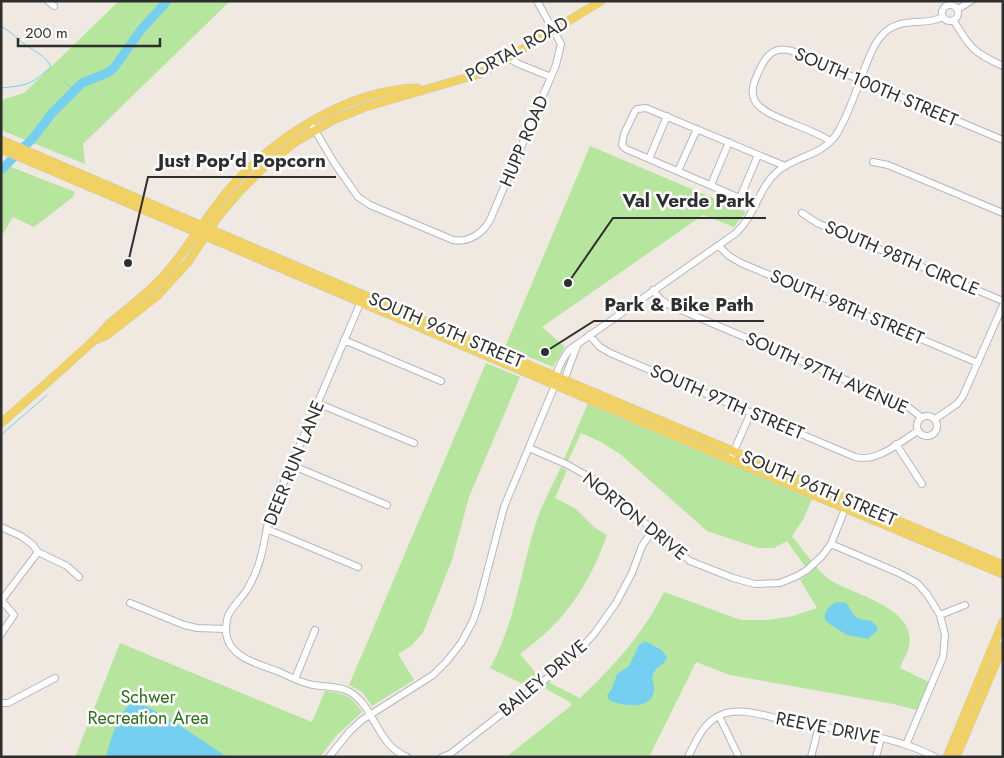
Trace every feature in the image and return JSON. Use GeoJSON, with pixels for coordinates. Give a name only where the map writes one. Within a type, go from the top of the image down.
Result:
{"type":"FeatureCollection","features":[{"type":"Feature","properties":{"kind":"main road","name":"PORTAL ROAD"},"geometry":{"type":"LineString","coordinates":[[95,340],[107,335],[158,296],[188,262],[225,208],[251,179],[280,153],[333,120],[365,107],[469,78],[508,58],[601,1]]}},
{"type":"Feature","properties":{"kind":"main road","name":"PORTAL ROAD"},"geometry":{"type":"LineString","coordinates":[[95,340],[109,324],[166,274],[185,251],[225,194],[250,167],[276,145],[310,122],[336,109],[371,96],[407,88],[429,88]]}},
{"type":"Feature","properties":{"kind":"main road","name":"SOUTH 96TH STREET"},"geometry":{"type":"LineString","coordinates":[[1,140],[202,225],[555,385],[845,509],[1003,574]]}},
{"type":"Feature","properties":{"kind":"main road","name":"SOUTH 96TH STREET"},"geometry":{"type":"LineString","coordinates":[[1,150],[206,237],[735,449],[848,501],[1003,565]]}},
{"type":"Feature","properties":{"kind":"main road"},"geometry":{"type":"LineString","coordinates":[[1,423],[95,340]]}},
{"type":"Feature","properties":{"kind":"main road"},"geometry":{"type":"LineString","coordinates":[[947,757],[1003,622]]}},
{"type":"Feature","properties":{"kind":"main road"},"geometry":{"type":"LineString","coordinates":[[956,757],[1003,646]]}},
{"type":"Feature","properties":{"kind":"street","name":"HUPP ROAD"},"geometry":{"type":"LineString","coordinates":[[315,130],[335,164],[358,197],[370,205],[453,240],[475,237],[490,220],[558,59],[561,44],[537,1]]}},
{"type":"Feature","properties":{"kind":"street"},"geometry":{"type":"LineString","coordinates":[[958,9],[971,1]]}},
{"type":"Feature","properties":{"kind":"street"},"geometry":{"type":"LineString","coordinates":[[945,4],[958,9],[958,17],[954,21],[949,22],[943,17],[942,12],[945,4]]}},
{"type":"Feature","properties":{"kind":"street"},"geometry":{"type":"LineString","coordinates":[[329,757],[350,731],[370,715],[433,675],[461,643],[473,621],[504,506],[555,385],[555,376],[568,350],[577,346],[589,335],[719,246],[742,228],[750,217],[768,182],[785,166],[816,153],[830,141],[842,123],[875,46],[884,33],[903,23],[928,22],[943,17]]}},
{"type":"Feature","properties":{"kind":"street"},"geometry":{"type":"LineString","coordinates":[[954,21],[971,48],[978,54],[1003,66]]}},
{"type":"Feature","properties":{"kind":"street","name":"SOUTH 100TH STREET"},"geometry":{"type":"LineString","coordinates":[[830,141],[820,134],[766,111],[754,99],[752,90],[765,58],[769,54],[776,50],[784,49],[1003,140]]}},
{"type":"Feature","properties":{"kind":"street"},"geometry":{"type":"LineString","coordinates":[[508,58],[551,77]]}},
{"type":"Feature","properties":{"kind":"street"},"geometry":{"type":"LineString","coordinates":[[756,205],[624,147],[622,145],[624,134],[637,108],[646,108],[667,116],[785,166]]}},
{"type":"Feature","properties":{"kind":"street"},"geometry":{"type":"LineString","coordinates":[[649,159],[667,116]]}},
{"type":"Feature","properties":{"kind":"street"},"geometry":{"type":"LineString","coordinates":[[310,122],[315,130]]}},
{"type":"Feature","properties":{"kind":"street"},"geometry":{"type":"LineString","coordinates":[[678,171],[697,129]]}},
{"type":"Feature","properties":{"kind":"street"},"geometry":{"type":"LineString","coordinates":[[711,185],[729,142]]}},
{"type":"Feature","properties":{"kind":"street"},"geometry":{"type":"LineString","coordinates":[[740,198],[758,155]]}},
{"type":"Feature","properties":{"kind":"street"},"geometry":{"type":"LineString","coordinates":[[873,162],[888,165],[1003,213]]}},
{"type":"Feature","properties":{"kind":"street","name":"SOUTH 98TH CIRCLE"},"geometry":{"type":"LineString","coordinates":[[802,213],[817,223],[1003,301]]}},
{"type":"Feature","properties":{"kind":"street","name":"SOUTH 98TH STREET"},"geometry":{"type":"LineString","coordinates":[[719,246],[729,256],[741,263],[978,363]]}},
{"type":"Feature","properties":{"kind":"street","name":"SOUTH 97TH AVENUE"},"geometry":{"type":"LineString","coordinates":[[653,290],[669,305],[907,406],[922,417]]}},
{"type":"Feature","properties":{"kind":"street","name":"DEER RUN LANE"},"geometry":{"type":"LineString","coordinates":[[226,629],[229,613],[249,586],[258,565],[264,548],[269,517],[362,299]]}},
{"type":"Feature","properties":{"kind":"street"},"geometry":{"type":"LineString","coordinates":[[935,419],[961,400],[1003,305]]}},
{"type":"Feature","properties":{"kind":"street","name":"SOUTH 97TH STREET"},"geometry":{"type":"LineString","coordinates":[[589,335],[600,347],[610,353],[855,457],[863,459],[876,457],[896,444]]}},
{"type":"Feature","properties":{"kind":"street"},"geometry":{"type":"LineString","coordinates":[[344,340],[441,380]]}},
{"type":"Feature","properties":{"kind":"street"},"geometry":{"type":"LineString","coordinates":[[555,385],[560,384],[564,380],[577,346]]}},
{"type":"Feature","properties":{"kind":"street"},"geometry":{"type":"LineString","coordinates":[[317,402],[414,443]]}},
{"type":"Feature","properties":{"kind":"street"},"geometry":{"type":"LineString","coordinates":[[730,460],[751,412]]}},
{"type":"Feature","properties":{"kind":"street"},"geometry":{"type":"LineString","coordinates":[[929,416],[935,419],[937,427],[932,435],[923,435],[918,431],[917,422],[922,417],[929,416]]}},
{"type":"Feature","properties":{"kind":"street"},"geometry":{"type":"LineString","coordinates":[[918,431],[896,444],[922,484]]}},
{"type":"Feature","properties":{"kind":"street","name":"NORTON DRIVE"},"geometry":{"type":"LineString","coordinates":[[529,448],[585,474],[607,490],[679,554],[694,564],[755,584],[780,582],[797,576],[822,556],[831,544],[848,501]]}},
{"type":"Feature","properties":{"kind":"street"},"geometry":{"type":"LineString","coordinates":[[291,465],[387,505]]}},
{"type":"Feature","properties":{"kind":"street"},"geometry":{"type":"LineString","coordinates":[[1,527],[21,536],[33,545],[38,552],[68,566],[79,577]]}},
{"type":"Feature","properties":{"kind":"street"},"geometry":{"type":"LineString","coordinates":[[267,529],[358,567]]}},
{"type":"Feature","properties":{"kind":"street","name":"BAILEY DRIVE"},"geometry":{"type":"LineString","coordinates":[[442,757],[450,754],[550,676],[581,648],[594,634],[616,602],[632,573],[642,546],[653,530]]}},
{"type":"Feature","properties":{"kind":"street"},"geometry":{"type":"LineString","coordinates":[[831,544],[899,573],[916,583],[927,594],[940,615],[945,635],[943,657],[906,745]]}},
{"type":"Feature","properties":{"kind":"street"},"geometry":{"type":"LineString","coordinates":[[1,634],[14,615],[1,601],[38,552]]}},
{"type":"Feature","properties":{"kind":"street"},"geometry":{"type":"LineString","coordinates":[[130,603],[184,625],[196,628],[226,629],[230,645],[242,657],[311,685],[350,692],[359,699],[391,746],[399,754],[407,757]]}},
{"type":"Feature","properties":{"kind":"street"},"geometry":{"type":"LineString","coordinates":[[940,615],[965,605]]}},
{"type":"Feature","properties":{"kind":"street"},"geometry":{"type":"LineString","coordinates":[[295,678],[315,630]]}},
{"type":"Feature","properties":{"kind":"street"},"geometry":{"type":"LineString","coordinates":[[1,703],[8,703],[55,678]]}},
{"type":"Feature","properties":{"kind":"street","name":"REEVE DRIVE"},"geometry":{"type":"LineString","coordinates":[[719,716],[731,712],[740,712],[819,726],[881,738],[906,745],[935,757]]}},
{"type":"Feature","properties":{"kind":"street"},"geometry":{"type":"LineString","coordinates":[[688,757],[701,731],[719,716],[738,755]]}},
{"type":"Feature","properties":{"kind":"street"},"geometry":{"type":"LineString","coordinates":[[811,757],[819,726]]}},
{"type":"Feature","properties":{"kind":"street"},"geometry":{"type":"LineString","coordinates":[[876,757],[881,738]]}},
{"type":"Feature","properties":{"kind":"green space"},"geometry":{"type":"Polygon","coordinates":[[[119,1],[230,1],[83,144],[85,164],[1,130],[1,100],[24,93],[119,1]]]}},
{"type":"Feature","properties":{"kind":"green space"},"geometry":{"type":"Polygon","coordinates":[[[590,146],[746,212],[734,227],[703,215],[542,327],[565,347],[553,367],[505,347],[590,146]]]}},
{"type":"Feature","properties":{"kind":"green space"},"geometry":{"type":"Polygon","coordinates":[[[1,163],[75,192],[73,197],[34,227],[13,217],[1,237],[1,163]]]}},
{"type":"Feature","properties":{"kind":"green space"},"geometry":{"type":"Polygon","coordinates":[[[486,363],[520,377],[469,497],[452,560],[423,633],[411,646],[398,654],[414,680],[372,706],[362,692],[349,685],[486,363]]]}},
{"type":"Feature","properties":{"kind":"green space"},"geometry":{"type":"Polygon","coordinates":[[[588,403],[812,499],[803,520],[792,536],[815,566],[830,580],[883,605],[896,614],[905,624],[909,636],[908,650],[900,668],[929,682],[917,710],[730,675],[696,662],[649,757],[506,757],[572,705],[535,683],[529,687],[490,668],[511,616],[537,519],[561,467],[567,470],[555,498],[576,509],[595,528],[607,535],[597,561],[584,586],[568,609],[546,633],[520,654],[540,678],[580,698],[627,649],[647,622],[664,592],[741,620],[768,620],[793,616],[817,608],[800,580],[810,573],[787,541],[774,548],[758,548],[707,531],[620,454],[601,442],[581,433],[568,461],[564,459],[588,403]]]}},
{"type":"Feature","properties":{"kind":"green space","name":"Schwer Recreation Area"},"geometry":{"type":"Polygon","coordinates":[[[120,643],[312,722],[325,691],[347,696],[362,712],[336,736],[320,757],[75,757],[120,643]]]}},
{"type":"Feature","properties":{"kind":"water"},"geometry":{"type":"Polygon","coordinates":[[[837,602],[846,603],[856,617],[871,621],[878,630],[868,639],[847,635],[831,625],[825,620],[825,614],[829,607],[837,602]]]}},
{"type":"Feature","properties":{"kind":"water"},"geometry":{"type":"Polygon","coordinates":[[[645,641],[662,650],[667,657],[653,675],[654,691],[652,697],[647,702],[635,705],[621,704],[609,700],[607,695],[612,689],[617,674],[629,666],[639,645],[645,641]]]}},
{"type":"Feature","properties":{"kind":"water"},"geometry":{"type":"Polygon","coordinates":[[[137,701],[173,721],[227,757],[106,757],[121,716],[131,703],[137,701]]]}},
{"type":"Feature","properties":{"kind":"waterway"},"geometry":{"type":"LineString","coordinates":[[1,170],[33,138],[52,113],[82,83],[107,73],[114,68],[140,31],[167,1]]}},
{"type":"Feature","properties":{"kind":"waterway"},"geometry":{"type":"LineString","coordinates":[[1,26],[43,57],[51,67],[29,83],[1,88]]}},
{"type":"Feature","properties":{"kind":"waterway"},"geometry":{"type":"LineString","coordinates":[[65,82],[74,91]]}},
{"type":"Feature","properties":{"kind":"waterway"},"geometry":{"type":"LineString","coordinates":[[1,435],[47,395]]}},
{"type":"Feature","properties":{"kind":"place","name":"Just Pop'd Popcorn"},"geometry":{"type":"Point","coordinates":[128,263]}},
{"type":"Feature","properties":{"kind":"place","name":"Val Verde Park"},"geometry":{"type":"Point","coordinates":[568,283]}},
{"type":"Feature","properties":{"kind":"place","name":"Park & Bike Path"},"geometry":{"type":"Point","coordinates":[545,352]}}]}
